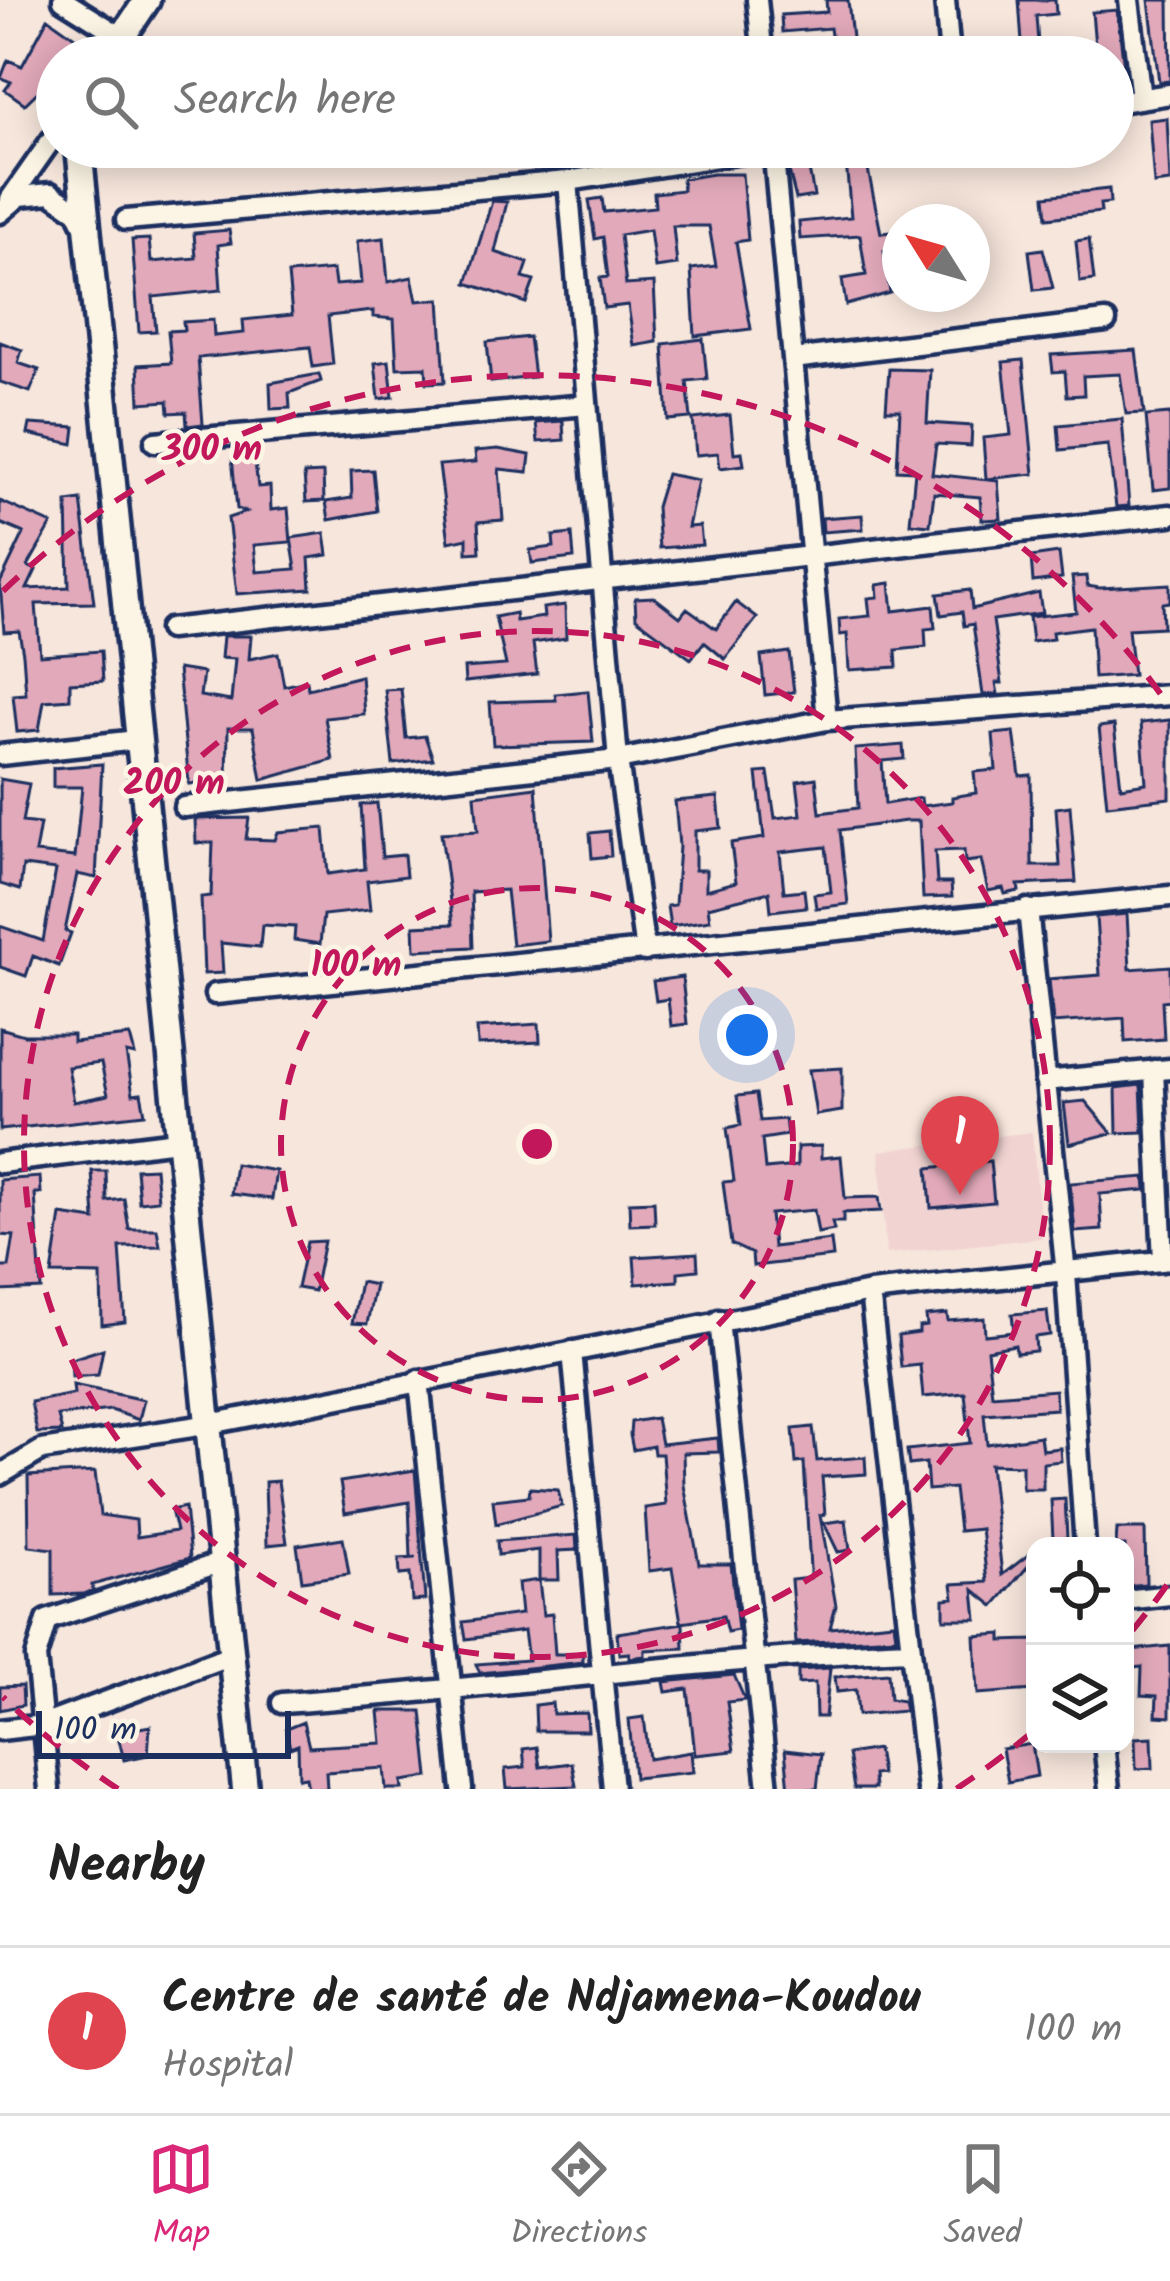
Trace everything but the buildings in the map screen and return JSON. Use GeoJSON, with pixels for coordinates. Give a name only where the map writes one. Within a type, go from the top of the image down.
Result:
{"type":"FeatureCollection","features":[{"type":"Feature","properties":{"kind":"street"},"geometry":{"type":"LineString","coordinates":[[63,0],[104,36]]}},
{"type":"Feature","properties":{"kind":"street"},"geometry":{"type":"LineString","coordinates":[[123,36],[147,0]]}},
{"type":"Feature","properties":{"kind":"street"},"geometry":{"type":"LineString","coordinates":[[757,0],[761,36]]}},
{"type":"Feature","properties":{"kind":"street"},"geometry":{"type":"LineString","coordinates":[[945,0],[948,36]]}},
{"type":"Feature","properties":{"kind":"street"},"geometry":{"type":"LineString","coordinates":[[1130,0],[1142,98]]}},
{"type":"Feature","properties":{"kind":"street"},"geometry":{"type":"LineString","coordinates":[[1134,99],[1170,94]]}},
{"type":"Feature","properties":{"kind":"street"},"geometry":{"type":"LineString","coordinates":[[0,213],[36,162]]}},
{"type":"Feature","properties":{"kind":"street"},"geometry":{"type":"LineString","coordinates":[[81,168],[244,1789]]}},
{"type":"Feature","properties":{"kind":"street"},"geometry":{"type":"LineString","coordinates":[[127,220],[568,181],[647,168]]}},
{"type":"Feature","properties":{"kind":"street"},"geometry":{"type":"LineString","coordinates":[[777,168],[827,720]]}},
{"type":"Feature","properties":{"kind":"street"},"geometry":{"type":"LineString","coordinates":[[568,181],[618,760],[645,951]]}},
{"type":"Feature","properties":{"kind":"street"},"geometry":{"type":"LineString","coordinates":[[0,213],[20,196],[51,193],[77,211],[88,238]]}},
{"type":"Feature","properties":{"kind":"street"},"geometry":{"type":"LineString","coordinates":[[793,359],[1106,321]]}},
{"type":"Feature","properties":{"kind":"street"},"geometry":{"type":"LineString","coordinates":[[155,442],[587,405]]}},
{"type":"Feature","properties":{"kind":"street"},"geometry":{"type":"LineString","coordinates":[[169,629],[812,560],[1170,514]]}},
{"type":"Feature","properties":{"kind":"street"},"geometry":{"type":"LineString","coordinates":[[184,807],[618,760],[827,720],[1170,695]]}},
{"type":"Feature","properties":{"kind":"street"},"geometry":{"type":"LineString","coordinates":[[0,755],[137,740]]}},
{"type":"Feature","properties":{"kind":"street"},"geometry":{"type":"LineString","coordinates":[[215,994],[1170,896]]}},
{"type":"Feature","properties":{"kind":"street"},"geometry":{"type":"LineString","coordinates":[[1028,909],[1066,1274],[1084,1537]]}},
{"type":"Feature","properties":{"kind":"street"},"geometry":{"type":"LineString","coordinates":[[0,1475],[41,1450],[206,1424],[870,1292],[1166,1261],[1162,1070],[1045,1082]]}},
{"type":"Feature","properties":{"kind":"street"},"geometry":{"type":"LineString","coordinates":[[0,1163],[177,1141]]}},
{"type":"Feature","properties":{"kind":"street"},"geometry":{"type":"LineString","coordinates":[[870,1292],[928,1789]]}},
{"type":"Feature","properties":{"kind":"street"},"geometry":{"type":"LineString","coordinates":[[719,1320],[768,1789]]}},
{"type":"Feature","properties":{"kind":"street"},"geometry":{"type":"LineString","coordinates":[[572,1351],[613,1789]]}},
{"type":"Feature","properties":{"kind":"street"},"geometry":{"type":"LineString","coordinates":[[419,1380],[462,1789]]}},
{"type":"Feature","properties":{"kind":"street"},"geometry":{"type":"LineString","coordinates":[[49,1789],[36,1657],[47,1620],[219,1563]]}},
{"type":"Feature","properties":{"kind":"street"},"geometry":{"type":"LineString","coordinates":[[1134,1599],[1170,1594]]}},
{"type":"Feature","properties":{"kind":"street"},"geometry":{"type":"LineString","coordinates":[[282,1703],[600,1678],[754,1657],[910,1650]]}},
{"type":"Feature","properties":{"kind":"street"},"geometry":{"type":"LineString","coordinates":[[0,1730],[43,1724],[229,1656]]}},
{"type":"Feature","properties":{"kind":"street"},"geometry":{"type":"LineString","coordinates":[[1105,1753],[1109,1789]]}},
{"type":"Feature","properties":{"kind":"shaded area"},"geometry":{"type":"Polygon","coordinates":[[[1032,1132],[1042,1238],[886,1254],[879,1151],[1032,1132]]]}},
{"type":"Feature","properties":{"kind":"place","name":"Centre de santé de Ndjamena-Koudou"},"geometry":{"type":"Point","coordinates":[960,1195]}}]}
